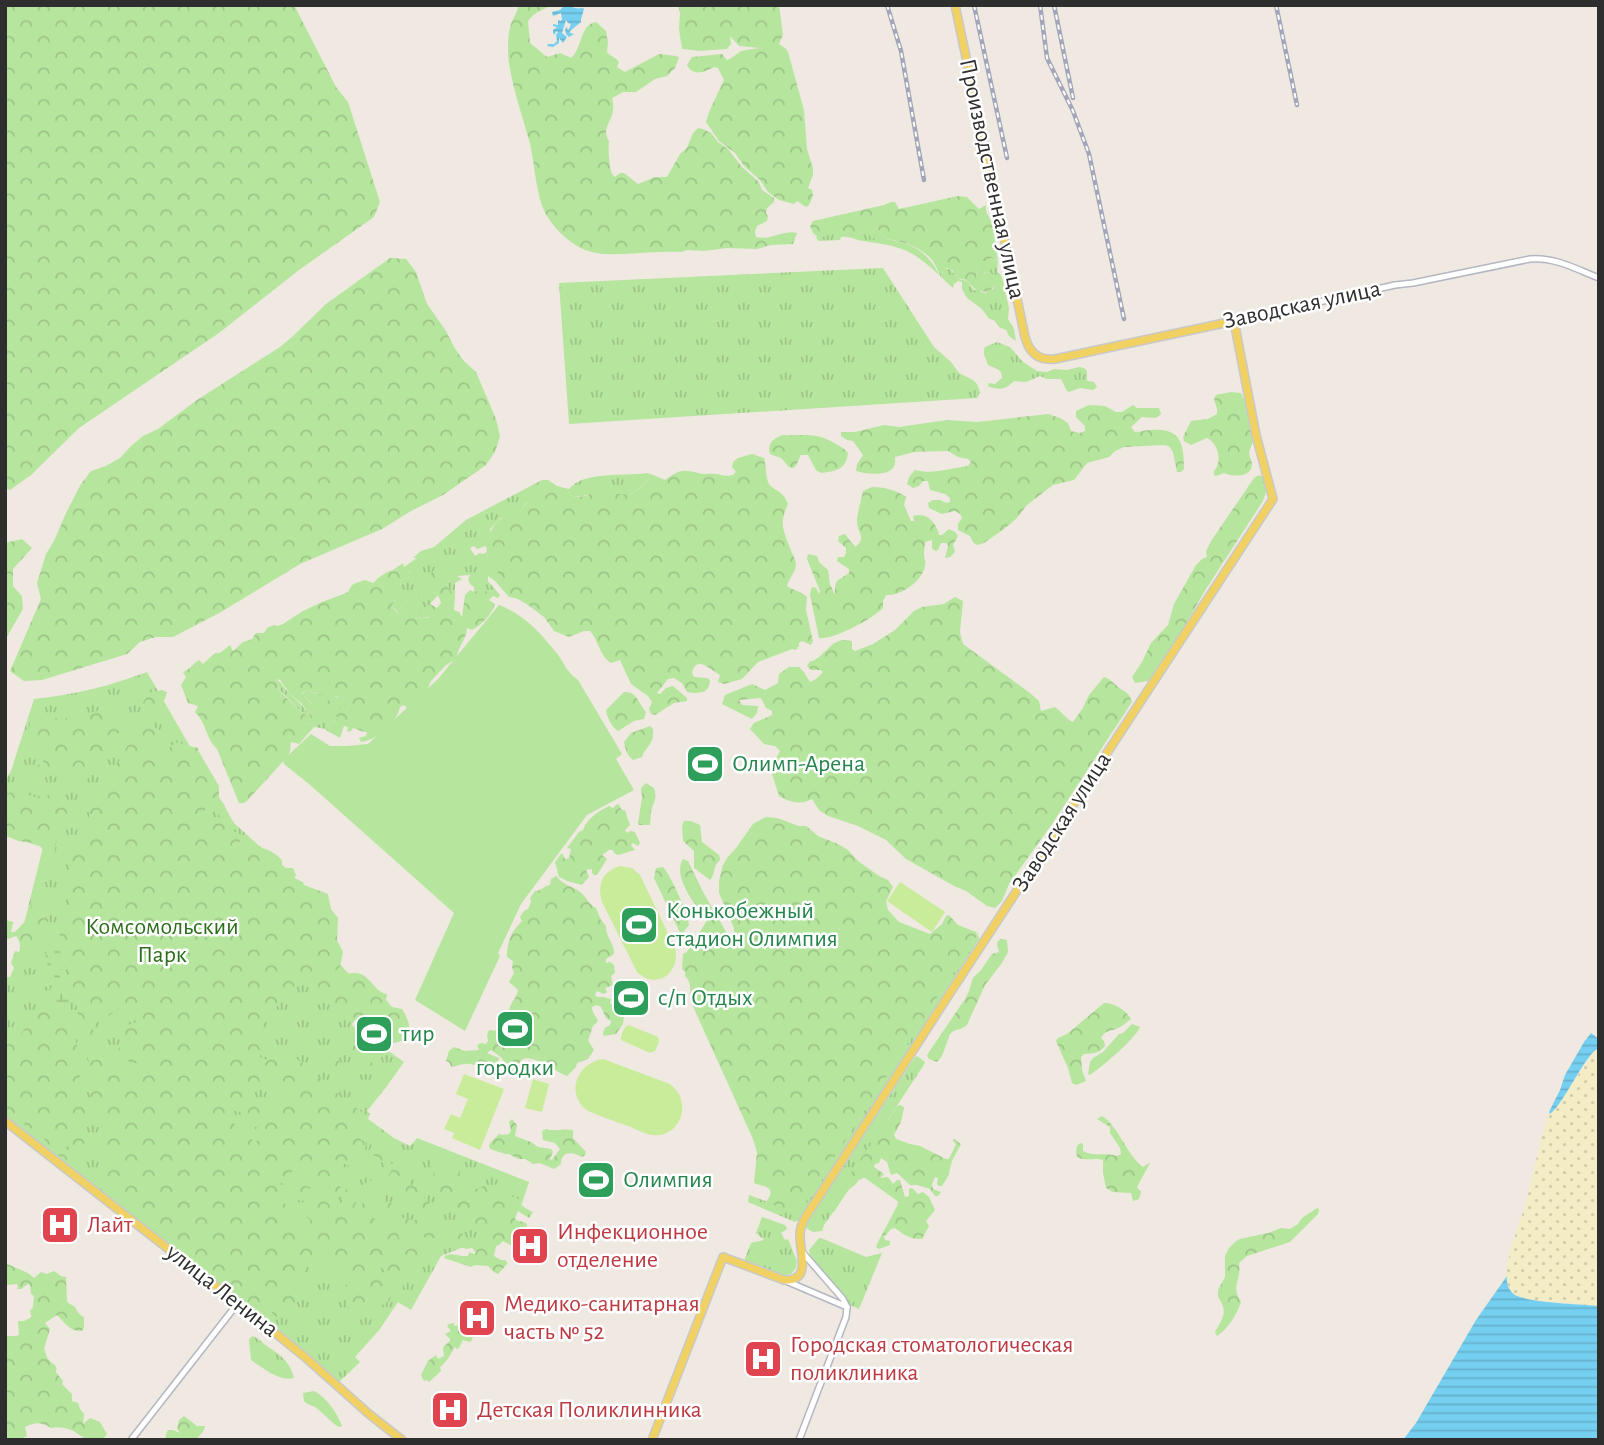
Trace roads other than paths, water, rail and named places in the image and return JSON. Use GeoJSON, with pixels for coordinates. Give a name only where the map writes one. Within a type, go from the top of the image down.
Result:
{"type":"FeatureCollection","features":[{"type":"Feature","properties":{"kind":"main road","name":"Производственная улица"},"geometry":{"type":"LineString","coordinates":[[956,5],[1025,337],[1031,352]]}},
{"type":"Feature","properties":{"kind":"main road","name":"Заводская улица"},"geometry":{"type":"LineString","coordinates":[[803,1253],[799,1238],[800,1228],[1273,499],[1262,461],[1234,321],[1049,360],[1039,358],[1031,352]]}},
{"type":"Feature","properties":{"kind":"main road","name":"улица Ленина"},"geometry":{"type":"LineString","coordinates":[[5,1121],[295,1348],[402,1440]]}},
{"type":"Feature","properties":{"kind":"main road"},"geometry":{"type":"LineString","coordinates":[[652,1440],[723,1257],[789,1280],[798,1276],[803,1266],[803,1253]]}},
{"type":"Feature","properties":{"kind":"street","name":"Заводская улица"},"geometry":{"type":"LineString","coordinates":[[1234,321],[1524,260],[1544,259],[1599,278]]}},
{"type":"Feature","properties":{"kind":"street"},"geometry":{"type":"LineString","coordinates":[[799,1440],[846,1317],[847,1307],[844,1299],[803,1253]]}},
{"type":"Feature","properties":{"kind":"street"},"geometry":{"type":"LineString","coordinates":[[780,1279],[847,1307]]}},
{"type":"Feature","properties":{"kind":"street"},"geometry":{"type":"LineString","coordinates":[[131,1440],[238,1303]]}},
{"type":"Feature","properties":{"kind":"water"},"geometry":{"type":"Polygon","coordinates":[[[564,6],[583,8],[581,22],[570,31],[574,34],[569,37],[565,29],[567,27],[568,31],[571,24],[566,20],[562,33],[567,37],[563,43],[559,38],[559,43],[553,47],[547,46],[557,41],[558,32],[553,34],[553,30],[557,27],[553,24],[558,25],[558,20],[562,19],[561,13],[553,16],[552,12],[564,6]]]}},
{"type":"Feature","properties":{"kind":"water"},"geometry":{"type":"Polygon","coordinates":[[[1591,1033],[1599,1039],[1599,1048],[1587,1059],[1550,1114],[1565,1075],[1591,1033]]]}},
{"type":"Feature","properties":{"kind":"water"},"geometry":{"type":"Polygon","coordinates":[[[1507,1276],[1511,1291],[1522,1298],[1599,1306],[1599,1440],[1403,1440],[1416,1423],[1476,1320],[1507,1276]]]}},
{"type":"Feature","properties":{"kind":"railway"},"geometry":{"type":"LineString","coordinates":[[887,5],[901,51],[924,180]]}},
{"type":"Feature","properties":{"kind":"railway"},"geometry":{"type":"LineString","coordinates":[[974,5],[1007,158]]}},
{"type":"Feature","properties":{"kind":"railway"},"geometry":{"type":"LineString","coordinates":[[1040,5],[1047,58],[1073,111],[1089,154],[1124,319]]}},
{"type":"Feature","properties":{"kind":"railway"},"geometry":{"type":"LineString","coordinates":[[1054,5],[1073,98]]}},
{"type":"Feature","properties":{"kind":"railway"},"geometry":{"type":"LineString","coordinates":[[1276,5],[1297,105]]}},
{"type":"Feature","properties":{"kind":"place","name":"Олимп-Арена"},"geometry":{"type":"Point","coordinates":[705,764]}},
{"type":"Feature","properties":{"kind":"place","name":"Конькобежный стадион Олимпия"},"geometry":{"type":"Point","coordinates":[639,925]}},
{"type":"Feature","properties":{"kind":"place","name":"с/п Отдых"},"geometry":{"type":"Point","coordinates":[631,998]}},
{"type":"Feature","properties":{"kind":"place","name":"городки"},"geometry":{"type":"Point","coordinates":[515,1029]}},
{"type":"Feature","properties":{"kind":"place","name":"тир"},"geometry":{"type":"Point","coordinates":[374,1034]}},
{"type":"Feature","properties":{"kind":"place","name":"Олимпия"},"geometry":{"type":"Point","coordinates":[596,1180]}},
{"type":"Feature","properties":{"kind":"place","name":"Лайт"},"geometry":{"type":"Point","coordinates":[60,1225]}},
{"type":"Feature","properties":{"kind":"place","name":"Инфекционное отделение"},"geometry":{"type":"Point","coordinates":[530,1246]}},
{"type":"Feature","properties":{"kind":"place","name":"Медико-санитарная часть № 52"},"geometry":{"type":"Point","coordinates":[477,1318]}},
{"type":"Feature","properties":{"kind":"place","name":"Городская стоматологическая поликлиника"},"geometry":{"type":"Point","coordinates":[763,1359]}},
{"type":"Feature","properties":{"kind":"place","name":"Детская Поликлинника"},"geometry":{"type":"Point","coordinates":[450,1410]}},
{"type":"Feature","properties":{"kind":"park label","name":"Комсомольский Парк"},"geometry":{"type":"Point","coordinates":[162,941]}}]}
